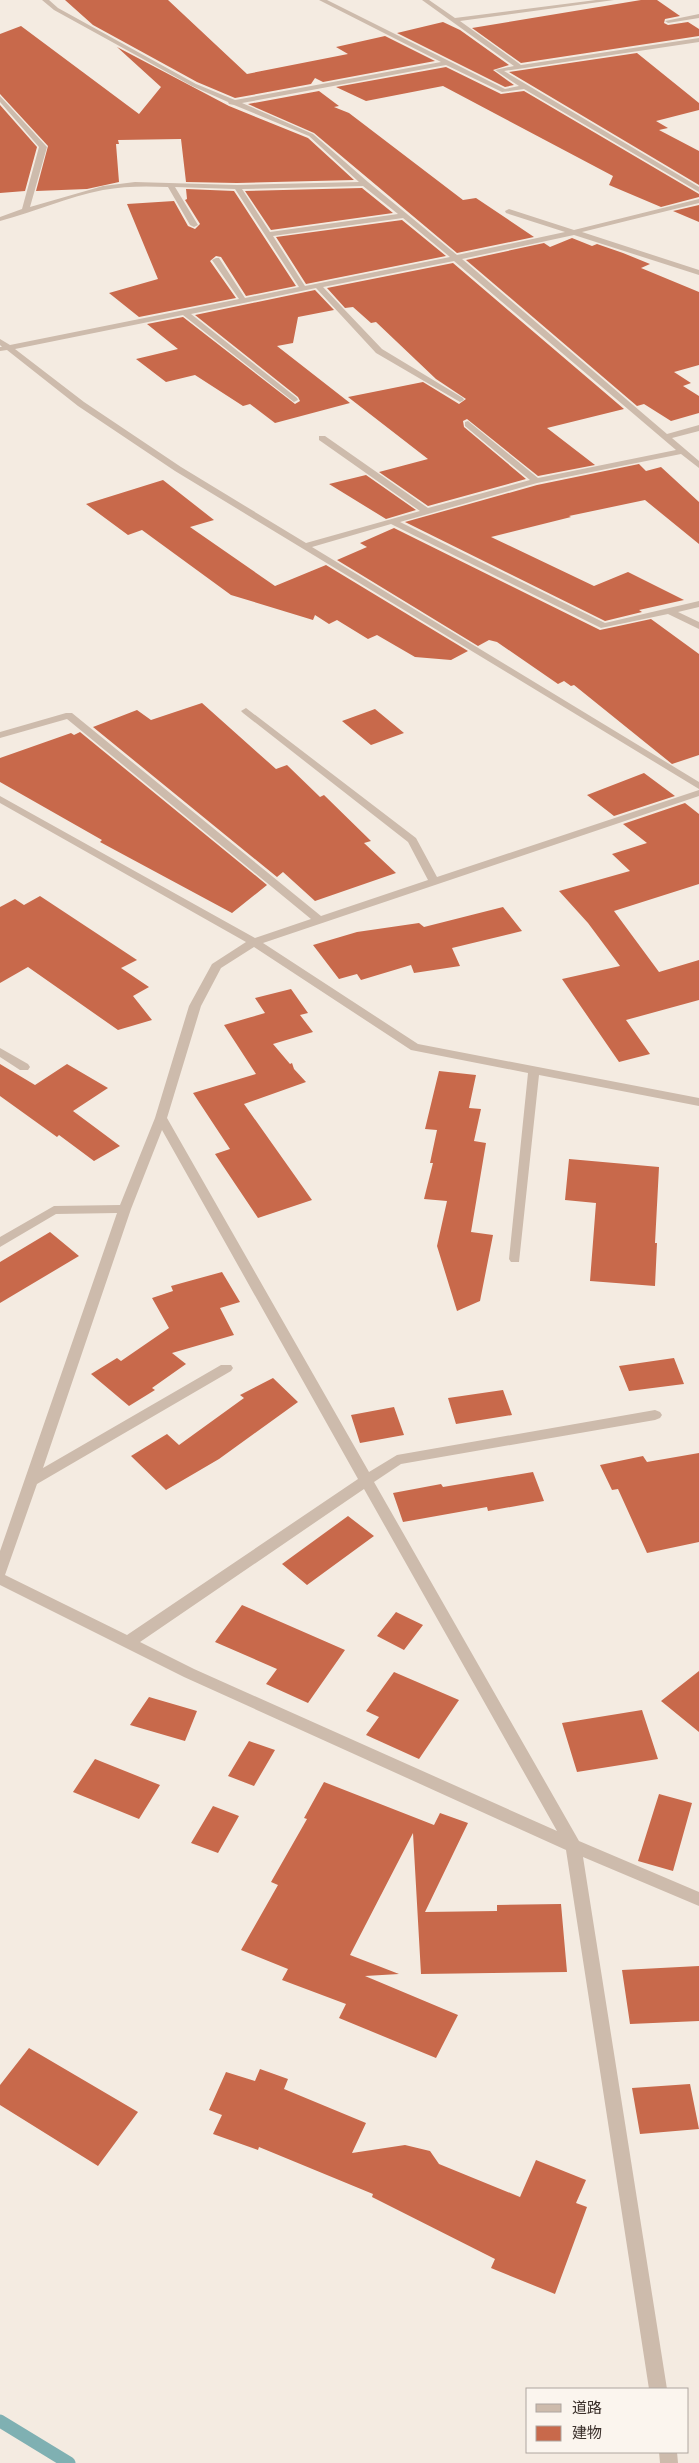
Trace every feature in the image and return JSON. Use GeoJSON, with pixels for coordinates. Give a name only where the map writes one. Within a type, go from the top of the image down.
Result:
{"type":"FeatureCollection","features":[{"type":"Feature","properties":{"kind":"street"},"geometry":{"type":"LineString","coordinates":[[45,0],[56,9],[231,103],[311,136],[365,184],[456,258],[699,465]]}},
{"type":"Feature","properties":{"kind":"street"},"geometry":{"type":"LineString","coordinates":[[322,0],[504,92],[527,86]]}},
{"type":"Feature","properties":{"kind":"street"},"geometry":{"type":"LineString","coordinates":[[425,0],[520,66]]}},
{"type":"Feature","properties":{"kind":"street"},"geometry":{"type":"LineString","coordinates":[[456,20],[611,0]]}},
{"type":"Feature","properties":{"kind":"street"},"geometry":{"type":"LineString","coordinates":[[668,20],[699,16]]}},
{"type":"Feature","properties":{"kind":"street"},"geometry":{"type":"LineString","coordinates":[[699,40],[498,70],[699,190]]}},
{"type":"Feature","properties":{"kind":"street"},"geometry":{"type":"LineString","coordinates":[[231,103],[445,63]]}},
{"type":"Feature","properties":{"kind":"street"},"geometry":{"type":"LineString","coordinates":[[0,98],[42,147],[26,209]]}},
{"type":"Feature","properties":{"kind":"street"},"geometry":{"type":"LineString","coordinates":[[0,219],[26,209],[103,188],[135,184],[237,187],[365,184]]}},
{"type":"Feature","properties":{"kind":"street"},"geometry":{"type":"LineString","coordinates":[[170,185],[194,225]]}},
{"type":"Feature","properties":{"kind":"street"},"geometry":{"type":"LineString","coordinates":[[237,187],[303,288]]}},
{"type":"Feature","properties":{"kind":"street"},"geometry":{"type":"LineString","coordinates":[[4,349],[456,258],[575,232],[699,201]]}},
{"type":"Feature","properties":{"kind":"street"},"geometry":{"type":"LineString","coordinates":[[509,211],[699,272]]}},
{"type":"Feature","properties":{"kind":"street"},"geometry":{"type":"LineString","coordinates":[[268,234],[403,216]]}},
{"type":"Feature","properties":{"kind":"street"},"geometry":{"type":"LineString","coordinates":[[216,260],[243,300]]}},
{"type":"Feature","properties":{"kind":"street"},"geometry":{"type":"LineString","coordinates":[[317,285],[379,351],[460,400]]}},
{"type":"Feature","properties":{"kind":"street"},"geometry":{"type":"LineString","coordinates":[[184,312],[294,400]]}},
{"type":"Feature","properties":{"kind":"street"},"geometry":{"type":"LineString","coordinates":[[0,341],[4,349],[170,464],[699,786]]}},
{"type":"Feature","properties":{"kind":"street"},"geometry":{"type":"LineString","coordinates":[[468,424],[536,480]]}},
{"type":"Feature","properties":{"kind":"street"},"geometry":{"type":"LineString","coordinates":[[665,437],[699,428]]}},
{"type":"Feature","properties":{"kind":"street"},"geometry":{"type":"LineString","coordinates":[[322,438],[426,511]]}},
{"type":"Feature","properties":{"kind":"street"},"geometry":{"type":"LineString","coordinates":[[304,546],[536,480],[682,451]]}},
{"type":"Feature","properties":{"kind":"street"},"geometry":{"type":"LineString","coordinates":[[391,521],[604,626],[699,604]]}},
{"type":"Feature","properties":{"kind":"street"},"geometry":{"type":"LineString","coordinates":[[669,611],[699,626]]}},
{"type":"Feature","properties":{"kind":"street"},"geometry":{"type":"LineString","coordinates":[[246,711],[412,840],[434,881]]}},
{"type":"Feature","properties":{"kind":"street"},"geometry":{"type":"LineString","coordinates":[[0,736],[70,716],[319,920]]}},
{"type":"Feature","properties":{"kind":"street"},"geometry":{"type":"LineString","coordinates":[[0,1572],[125,1209],[161,1118],[195,1006],[216,966],[254,942],[699,793]]}},
{"type":"Feature","properties":{"kind":"street"},"geometry":{"type":"LineString","coordinates":[[0,799],[254,942],[415,1047],[699,1102]]}},
{"type":"Feature","properties":{"kind":"street"},"geometry":{"type":"LineString","coordinates":[[0,1052],[24,1067]]}},
{"type":"Feature","properties":{"kind":"street"},"geometry":{"type":"LineString","coordinates":[[515,1259],[534,1070]]}},
{"type":"Feature","properties":{"kind":"street"},"geometry":{"type":"LineString","coordinates":[[161,1118],[573,1846],[658,2388]]}},
{"type":"Feature","properties":{"kind":"street"},"geometry":{"type":"LineString","coordinates":[[0,1243],[54,1210],[125,1209]]}},
{"type":"Feature","properties":{"kind":"street"},"geometry":{"type":"LineString","coordinates":[[31,1481],[226,1368]]}},
{"type":"Feature","properties":{"kind":"street"},"geometry":{"type":"LineString","coordinates":[[128,1642],[210,1589],[397,1460],[655,1414]]}},
{"type":"Feature","properties":{"kind":"street"},"geometry":{"type":"LineString","coordinates":[[0,1579],[189,1673],[573,1846],[699,1899]]}},
{"type":"Feature","properties":{"kind":"building"},"geometry":{"type":"Polygon","coordinates":[[[65,0],[168,0],[247,74],[348,54],[336,47],[385,36],[435,61],[323,82],[315,78],[311,84],[235,98],[197,82],[93,25],[65,0]]]}},
{"type":"Feature","properties":{"kind":"building"},"geometry":{"type":"Polygon","coordinates":[[[641,0],[657,0],[680,16],[665,19],[664,23],[668,25],[688,22],[699,29],[699,36],[521,63],[472,28],[641,0]]]}},
{"type":"Feature","properties":{"kind":"building"},"geometry":{"type":"Polygon","coordinates":[[[443,22],[460,30],[509,65],[493,70],[514,85],[505,87],[397,33],[443,22]]]}},
{"type":"Feature","properties":{"kind":"building"},"geometry":{"type":"Polygon","coordinates":[[[21,26],[139,114],[161,87],[117,47],[229,106],[308,138],[354,180],[237,183],[186,182],[181,139],[118,140],[119,144],[116,144],[119,182],[87,189],[36,191],[48,146],[0,94],[0,34],[21,26]]]}},
{"type":"Feature","properties":{"kind":"building"},"geometry":{"type":"Polygon","coordinates":[[[637,53],[699,103],[699,110],[656,121],[668,128],[659,130],[699,151],[699,185],[509,72],[637,53]]]}},
{"type":"Feature","properties":{"kind":"building"},"geometry":{"type":"Polygon","coordinates":[[[446,67],[501,94],[524,91],[699,194],[699,197],[661,207],[609,185],[613,176],[443,86],[366,101],[336,87],[446,67]]]}},
{"type":"Feature","properties":{"kind":"building"},"geometry":{"type":"Polygon","coordinates":[[[319,91],[339,106],[334,107],[349,113],[463,200],[476,198],[534,237],[457,253],[314,133],[248,104],[319,91]]]}},
{"type":"Feature","properties":{"kind":"building"},"geometry":{"type":"Polygon","coordinates":[[[0,105],[37,147],[25,191],[0,193],[0,105]]]}},
{"type":"Feature","properties":{"kind":"building"},"geometry":{"type":"Polygon","coordinates":[[[362,188],[393,213],[271,230],[245,191],[362,188]]]}},
{"type":"Feature","properties":{"kind":"building"},"geometry":{"type":"Polygon","coordinates":[[[186,189],[234,191],[296,286],[246,296],[221,257],[216,256],[210,261],[236,298],[139,317],[109,293],[158,279],[127,204],[174,201],[188,226],[195,229],[200,224],[185,200],[187,199],[186,189]]]}},
{"type":"Feature","properties":{"kind":"building"},"geometry":{"type":"Polygon","coordinates":[[[699,205],[699,222],[673,211],[699,205]]]}},
{"type":"Feature","properties":{"kind":"building"},"geometry":{"type":"Polygon","coordinates":[[[402,220],[446,256],[306,284],[276,237],[402,220]]]}},
{"type":"Feature","properties":{"kind":"building"},"geometry":{"type":"Polygon","coordinates":[[[572,238],[592,246],[597,244],[650,264],[641,268],[699,292],[699,365],[674,372],[691,383],[683,386],[699,396],[699,413],[671,421],[644,404],[637,406],[466,260],[544,243],[550,247],[572,238]]]}},
{"type":"Feature","properties":{"kind":"building"},"geometry":{"type":"Polygon","coordinates":[[[453,263],[624,409],[547,428],[595,465],[538,476],[467,419],[463,421],[464,427],[526,479],[428,506],[379,472],[428,459],[348,397],[423,382],[459,404],[466,399],[436,379],[376,322],[371,323],[353,307],[345,308],[327,288],[453,263]]]}},
{"type":"Feature","properties":{"kind":"building"},"geometry":{"type":"Polygon","coordinates":[[[315,290],[334,310],[298,317],[293,343],[277,346],[350,403],[275,423],[250,404],[243,406],[195,375],[166,382],[136,359],[178,349],[147,324],[183,317],[295,404],[300,401],[298,397],[195,315],[315,290]]]}},
{"type":"Feature","properties":{"kind":"building"},"geometry":{"type":"Polygon","coordinates":[[[639,464],[646,471],[661,467],[699,502],[699,544],[645,500],[569,516],[571,517],[491,537],[594,586],[628,572],[684,600],[639,610],[642,612],[605,621],[405,522],[537,485],[639,464]]]}},
{"type":"Feature","properties":{"kind":"building"},"geometry":{"type":"Polygon","coordinates":[[[366,475],[416,510],[386,519],[329,484],[366,475]]]}},
{"type":"Feature","properties":{"kind":"building"},"geometry":{"type":"Polygon","coordinates":[[[163,480],[214,520],[190,527],[275,586],[326,565],[468,651],[451,660],[415,657],[377,635],[368,639],[337,620],[329,624],[315,615],[313,620],[231,595],[142,530],[128,535],[86,504],[163,480]]]}},
{"type":"Feature","properties":{"kind":"building"},"geometry":{"type":"Polygon","coordinates":[[[394,528],[600,630],[651,619],[699,654],[699,755],[672,764],[574,685],[571,686],[564,681],[558,684],[497,642],[489,640],[478,646],[337,560],[367,547],[360,543],[394,528]]]}},
{"type":"Feature","properties":{"kind":"building"},"geometry":{"type":"Polygon","coordinates":[[[202,703],[276,769],[287,765],[320,797],[324,795],[371,841],[364,843],[396,873],[315,901],[283,872],[277,877],[93,727],[137,710],[151,720],[202,703]]]}},
{"type":"Feature","properties":{"kind":"building"},"geometry":{"type":"Polygon","coordinates":[[[375,709],[404,733],[371,745],[342,721],[375,709]]]}},
{"type":"Feature","properties":{"kind":"building"},"geometry":{"type":"Polygon","coordinates":[[[80,732],[267,885],[232,913],[100,842],[102,840],[0,782],[0,758],[71,733],[74,735],[80,732]]]}},
{"type":"Feature","properties":{"kind":"building"},"geometry":{"type":"Polygon","coordinates":[[[644,773],[675,796],[614,816],[587,795],[644,773]]]}},
{"type":"Feature","properties":{"kind":"building"},"geometry":{"type":"Polygon","coordinates":[[[685,803],[699,814],[699,884],[614,911],[659,972],[699,960],[699,1000],[626,1020],[650,1054],[619,1062],[562,979],[620,966],[588,923],[559,891],[630,871],[612,854],[647,843],[623,824],[685,803]]]}},
{"type":"Feature","properties":{"kind":"building"},"geometry":{"type":"Polygon","coordinates":[[[40,896],[137,960],[121,968],[149,987],[133,996],[152,1020],[118,1030],[28,967],[0,983],[0,907],[15,899],[24,905],[40,896]]]}},
{"type":"Feature","properties":{"kind":"building"},"geometry":{"type":"Polygon","coordinates":[[[503,907],[522,931],[452,948],[460,966],[414,973],[411,965],[361,980],[357,974],[339,979],[313,945],[357,932],[419,923],[424,927],[503,907]]]}},
{"type":"Feature","properties":{"kind":"building"},"geometry":{"type":"Polygon","coordinates":[[[291,989],[308,1013],[300,1015],[313,1032],[273,1044],[290,1064],[292,1063],[294,1069],[306,1082],[244,1104],[312,1200],[258,1218],[215,1154],[230,1149],[193,1093],[256,1074],[224,1025],[265,1013],[255,998],[291,989]]]}},
{"type":"Feature","properties":{"kind":"building"},"geometry":{"type":"Polygon","coordinates":[[[0,1064],[35,1085],[67,1064],[108,1088],[73,1111],[120,1146],[94,1161],[59,1135],[57,1137],[0,1096],[0,1064]]]}},
{"type":"Feature","properties":{"kind":"building"},"geometry":{"type":"Polygon","coordinates":[[[439,1071],[476,1075],[469,1108],[481,1109],[474,1141],[486,1143],[471,1232],[493,1235],[480,1301],[457,1311],[437,1246],[447,1201],[424,1199],[433,1163],[430,1163],[437,1130],[425,1129],[439,1071]]]}},
{"type":"Feature","properties":{"kind":"building"},"geometry":{"type":"Polygon","coordinates":[[[569,1159],[659,1167],[655,1286],[590,1281],[596,1203],[565,1200],[569,1159]]]}},
{"type":"Feature","properties":{"kind":"building"},"geometry":{"type":"Polygon","coordinates":[[[50,1232],[79,1256],[0,1303],[0,1262],[50,1232]]]}},
{"type":"Feature","properties":{"kind":"building"},"geometry":{"type":"Polygon","coordinates":[[[222,1272],[240,1302],[220,1308],[234,1335],[172,1353],[186,1364],[152,1388],[155,1390],[129,1406],[91,1374],[117,1358],[121,1361],[169,1328],[152,1298],[173,1291],[171,1286],[222,1272]]]}},
{"type":"Feature","properties":{"kind":"building"},"geometry":{"type":"Polygon","coordinates":[[[674,1358],[684,1384],[629,1391],[619,1366],[674,1358]]]}},
{"type":"Feature","properties":{"kind":"building"},"geometry":{"type":"Polygon","coordinates":[[[273,1378],[298,1402],[219,1459],[166,1490],[131,1456],[167,1434],[179,1445],[244,1398],[240,1395],[273,1378]]]}},
{"type":"Feature","properties":{"kind":"building"},"geometry":{"type":"Polygon","coordinates":[[[503,1390],[512,1415],[456,1424],[448,1398],[503,1390]]]}},
{"type":"Feature","properties":{"kind":"building"},"geometry":{"type":"Polygon","coordinates":[[[394,1407],[404,1435],[360,1443],[351,1415],[394,1407]]]}},
{"type":"Feature","properties":{"kind":"building"},"geometry":{"type":"Polygon","coordinates":[[[699,1453],[699,1542],[647,1553],[618,1489],[612,1490],[600,1465],[643,1456],[647,1462],[699,1453]]]}},
{"type":"Feature","properties":{"kind":"building"},"geometry":{"type":"Polygon","coordinates":[[[533,1472],[544,1501],[488,1511],[487,1507],[403,1522],[393,1493],[441,1484],[443,1487],[533,1472]]]}},
{"type":"Feature","properties":{"kind":"building"},"geometry":{"type":"Polygon","coordinates":[[[348,1516],[374,1536],[307,1585],[282,1564],[348,1516]]]}},
{"type":"Feature","properties":{"kind":"building"},"geometry":{"type":"Polygon","coordinates":[[[242,1605],[345,1650],[308,1703],[266,1684],[277,1669],[215,1642],[242,1605]]]}},
{"type":"Feature","properties":{"kind":"building"},"geometry":{"type":"Polygon","coordinates":[[[396,1612],[423,1625],[404,1650],[377,1636],[396,1612]]]}},
{"type":"Feature","properties":{"kind":"building"},"geometry":{"type":"Polygon","coordinates":[[[699,1671],[699,1732],[661,1701],[699,1671]]]}},
{"type":"Feature","properties":{"kind":"building"},"geometry":{"type":"Polygon","coordinates":[[[394,1672],[459,1700],[419,1759],[366,1735],[379,1717],[366,1711],[394,1672]]]}},
{"type":"Feature","properties":{"kind":"building"},"geometry":{"type":"Polygon","coordinates":[[[149,1697],[197,1711],[185,1741],[130,1725],[149,1697]]]}},
{"type":"Feature","properties":{"kind":"building"},"geometry":{"type":"Polygon","coordinates":[[[642,1710],[658,1759],[577,1772],[562,1723],[642,1710]]]}},
{"type":"Feature","properties":{"kind":"building"},"geometry":{"type":"Polygon","coordinates":[[[249,1741],[275,1750],[254,1786],[228,1776],[249,1741]]]}},
{"type":"Feature","properties":{"kind":"building"},"geometry":{"type":"Polygon","coordinates":[[[95,1759],[160,1785],[139,1819],[73,1792],[95,1759]]]}},
{"type":"Feature","properties":{"kind":"building"},"geometry":{"type":"Polygon","coordinates":[[[324,1782],[434,1825],[440,1813],[468,1823],[425,1912],[497,1911],[497,1905],[561,1904],[567,1972],[421,1974],[413,1833],[350,1955],[399,1974],[365,1976],[458,2015],[436,2058],[339,2018],[346,2004],[282,1980],[288,1969],[241,1950],[278,1885],[271,1882],[307,1819],[304,1818],[324,1782]]]}},
{"type":"Feature","properties":{"kind":"building"},"geometry":{"type":"Polygon","coordinates":[[[659,1794],[692,1803],[673,1871],[638,1861],[659,1794]]]}},
{"type":"Feature","properties":{"kind":"building"},"geometry":{"type":"Polygon","coordinates":[[[213,1806],[239,1816],[218,1853],[191,1843],[213,1806]]]}},
{"type":"Feature","properties":{"kind":"building"},"geometry":{"type":"Polygon","coordinates":[[[699,1966],[699,2021],[630,2024],[622,1970],[699,1966]]]}},
{"type":"Feature","properties":{"kind":"building"},"geometry":{"type":"Polygon","coordinates":[[[29,2048],[138,2112],[98,2166],[0,2105],[0,2085],[29,2048]]]}},
{"type":"Feature","properties":{"kind":"building"},"geometry":{"type":"Polygon","coordinates":[[[260,2069],[288,2079],[284,2089],[366,2123],[352,2153],[405,2145],[430,2151],[439,2164],[520,2197],[536,2160],[586,2180],[576,2203],[587,2207],[555,2294],[491,2268],[495,2259],[372,2197],[373,2194],[259,2147],[258,2150],[213,2134],[222,2115],[209,2110],[226,2072],[255,2081],[260,2069]]]}},
{"type":"Feature","properties":{"kind":"building"},"geometry":{"type":"Polygon","coordinates":[[[690,2084],[699,2129],[640,2134],[632,2088],[690,2084]]]}},
{"type":"Feature","properties":{"kind":"waterway"},"geometry":{"type":"LineString","coordinates":[[0,2421],[69,2463]]}}]}
